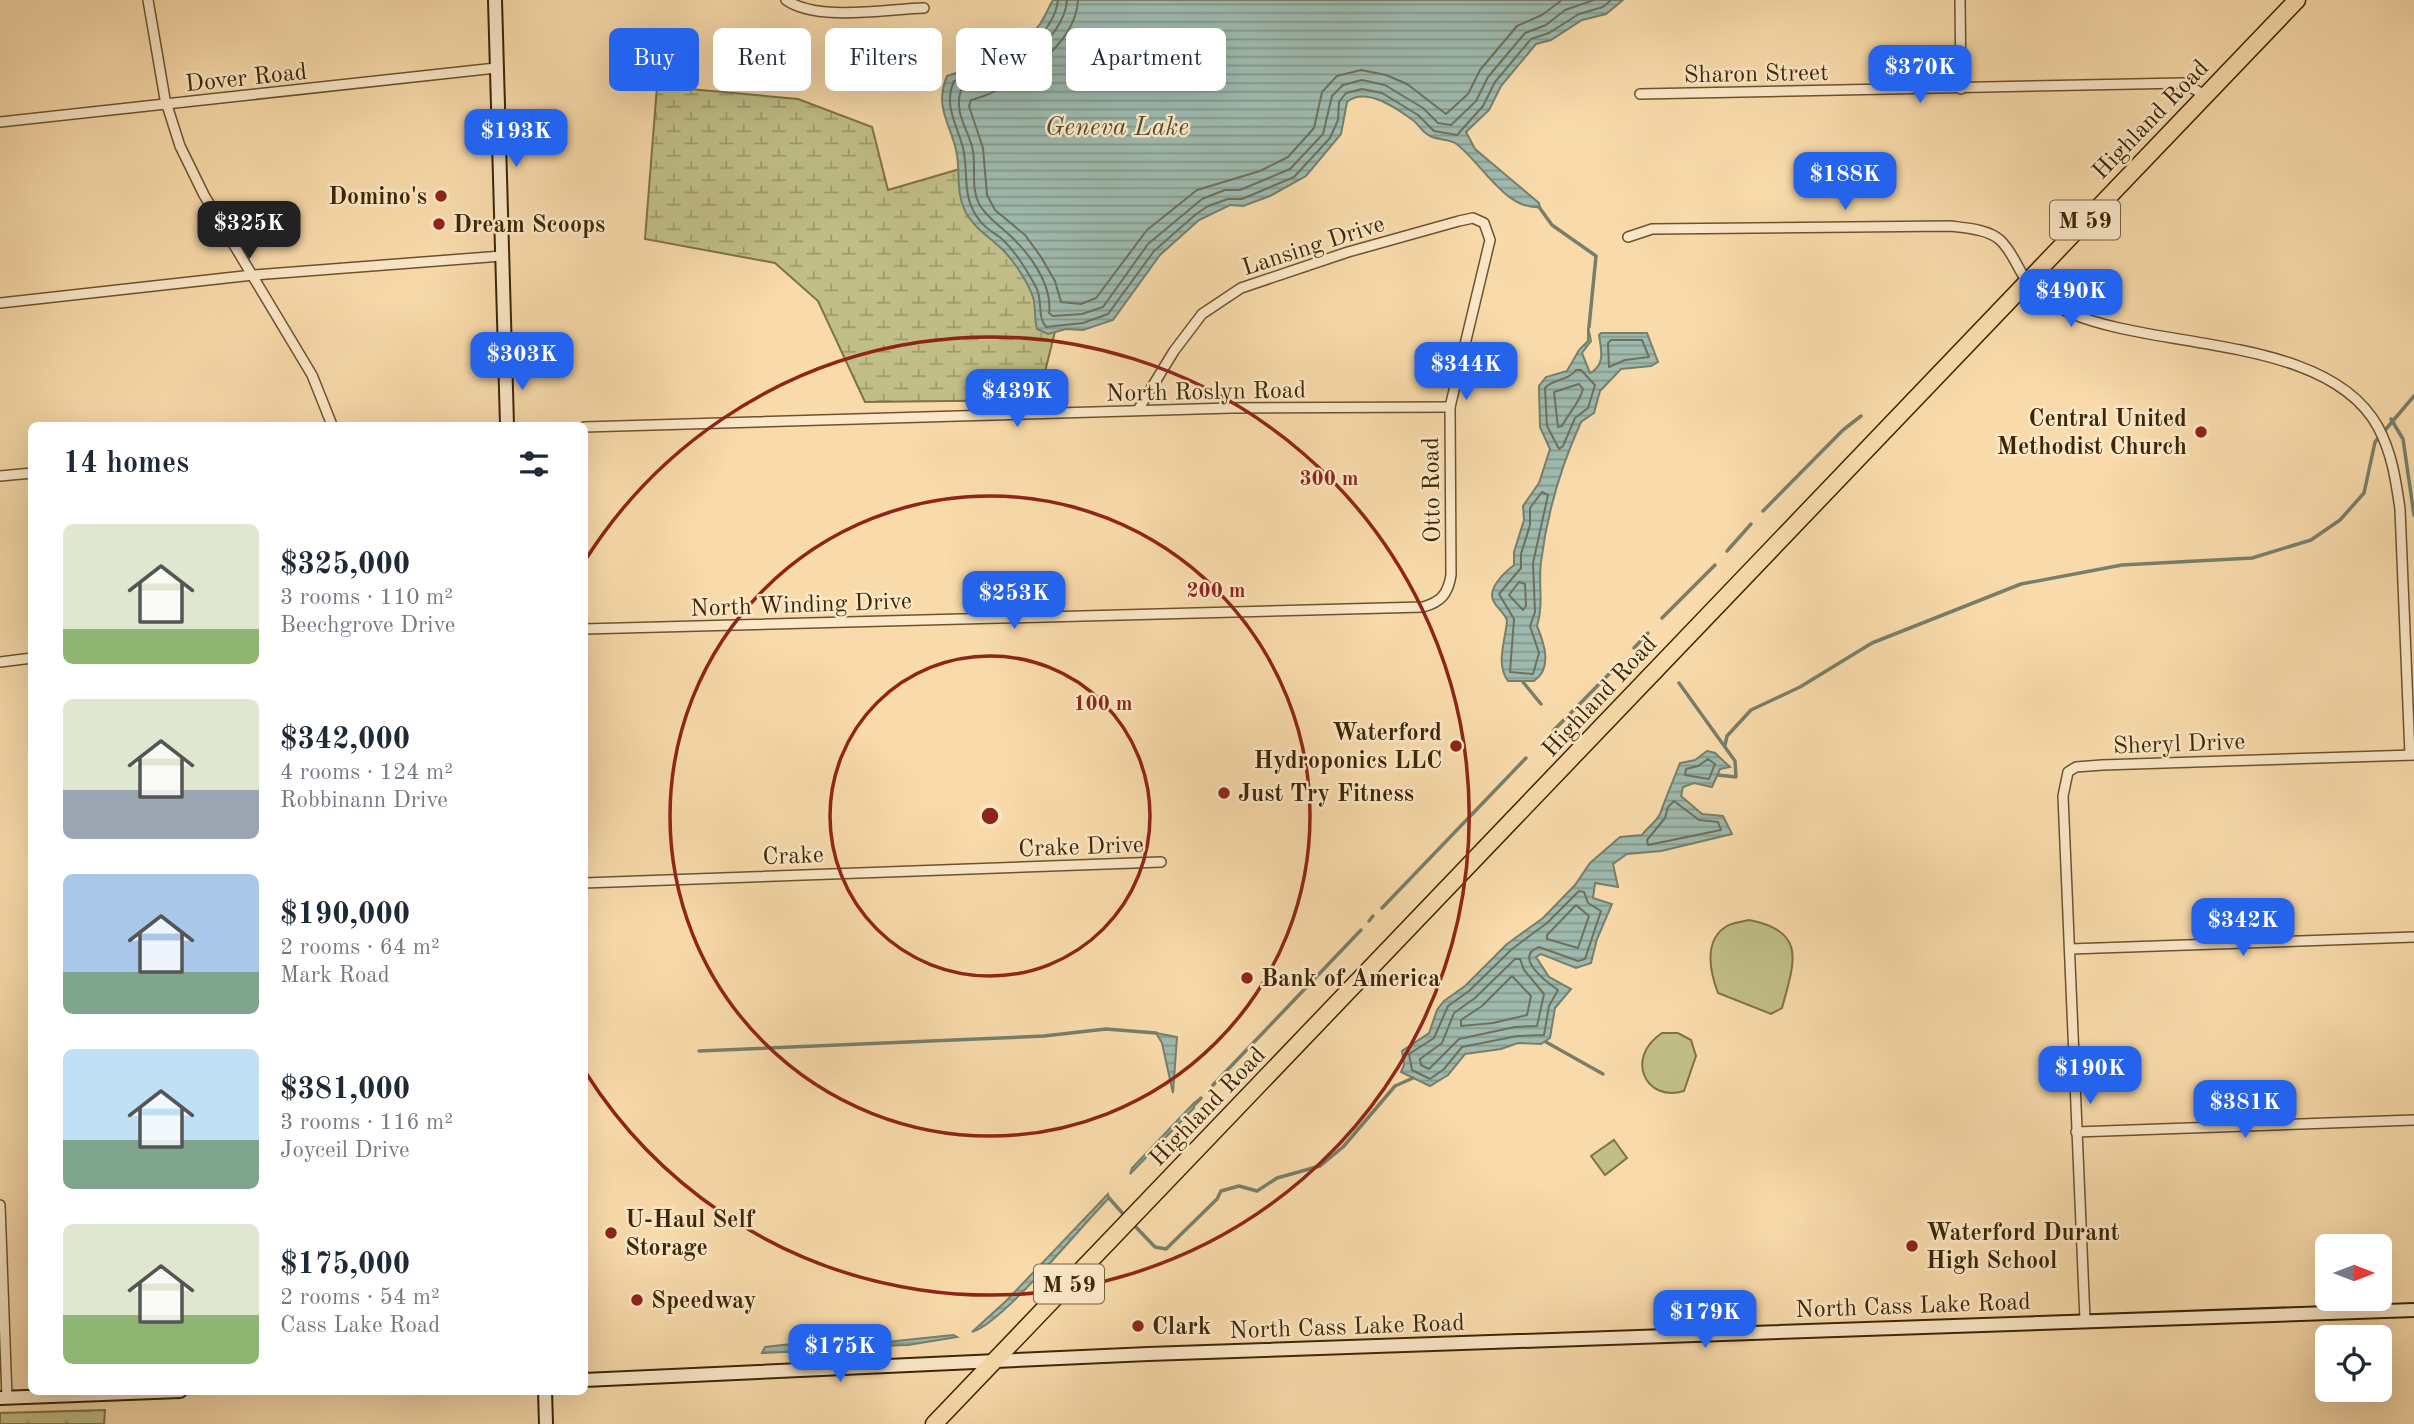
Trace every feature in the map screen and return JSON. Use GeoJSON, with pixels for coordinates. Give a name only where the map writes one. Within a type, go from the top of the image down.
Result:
{"type":"FeatureCollection","features":[{"type":"Feature","properties":{"kind":"highway","name":"Highland Road"},"geometry":{"type":"LineString","coordinates":[[934,1424],[2297,0]]}},
{"type":"Feature","properties":{"kind":"street"},"geometry":{"type":"LineString","coordinates":[[148,0],[156,57],[180,146],[204,195],[312,375],[331,422]]}},
{"type":"Feature","properties":{"kind":"street"},"geometry":{"type":"LineString","coordinates":[[495,0],[507,422]]}},
{"type":"Feature","properties":{"kind":"street"},"geometry":{"type":"LineString","coordinates":[[786,0],[803,10],[824,12],[925,8]]}},
{"type":"Feature","properties":{"kind":"street"},"geometry":{"type":"LineString","coordinates":[[1959,0],[1961,89]]}},
{"type":"Feature","properties":{"kind":"street","name":"Dover Road"},"geometry":{"type":"LineString","coordinates":[[0,122],[496,68]]}},
{"type":"Feature","properties":{"kind":"street","name":"Sharon Street"},"geometry":{"type":"LineString","coordinates":[[1640,94],[2183,83],[2205,95]]}},
{"type":"Feature","properties":{"kind":"street","name":"Otto Road"},"geometry":{"type":"LineString","coordinates":[[1438,603],[1448,590],[1451,575],[1450,407],[1490,240],[1484,223],[1473,218]]}},
{"type":"Feature","properties":{"kind":"street","name":"Lansing Drive"},"geometry":{"type":"LineString","coordinates":[[1138,411],[1174,351],[1202,314],[1241,288],[1360,249],[1473,218]]}},
{"type":"Feature","properties":{"kind":"street"},"geometry":{"type":"LineString","coordinates":[[1628,237],[1652,229],[1950,226],[1999,239],[2026,281],[2049,303],[2070,313],[2140,331],[2292,363],[2323,377],[2344,391],[2377,425],[2394,470],[2400,509],[2412,755]]}},
{"type":"Feature","properties":{"kind":"street"},"geometry":{"type":"LineString","coordinates":[[0,303],[253,275],[502,256]]}},
{"type":"Feature","properties":{"kind":"street","name":"North Roslyn Road"},"geometry":{"type":"LineString","coordinates":[[588,426],[1138,411],[1450,407]]}},
{"type":"Feature","properties":{"kind":"street"},"geometry":{"type":"LineString","coordinates":[[0,476],[28,473]]}},
{"type":"Feature","properties":{"kind":"street","name":"North Winding Drive"},"geometry":{"type":"LineString","coordinates":[[588,629],[1423,607],[1438,603]]}},
{"type":"Feature","properties":{"kind":"street"},"geometry":{"type":"LineString","coordinates":[[0,662],[28,658]]}},
{"type":"Feature","properties":{"kind":"street","name":"Sheryl Drive"},"geometry":{"type":"LineString","coordinates":[[2070,948],[2064,788],[2068,772],[2076,767],[2412,755]]}},
{"type":"Feature","properties":{"kind":"street","name":"Crake Drive"},"geometry":{"type":"LineString","coordinates":[[1003,868],[1161,862]]}},
{"type":"Feature","properties":{"kind":"street","name":"Crake"},"geometry":{"type":"LineString","coordinates":[[588,883],[1003,868]]}},
{"type":"Feature","properties":{"kind":"street"},"geometry":{"type":"LineString","coordinates":[[2085,1320],[2070,948],[2414,937]]}},
{"type":"Feature","properties":{"kind":"street"},"geometry":{"type":"LineString","coordinates":[[2076,1132],[2414,1120]]}},
{"type":"Feature","properties":{"kind":"street"},"geometry":{"type":"LineString","coordinates":[[0,1205],[4,1397],[63,1395]]}},
{"type":"Feature","properties":{"kind":"street","name":"North Cass Lake Road"},"geometry":{"type":"LineString","coordinates":[[588,1380],[2085,1320],[2414,1310]]}},
{"type":"Feature","properties":{"kind":"street"},"geometry":{"type":"LineString","coordinates":[[545,1395],[546,1424]]}},
{"type":"Feature","properties":{"kind":"green space"},"geometry":{"type":"Polygon","coordinates":[[[699,90],[798,99],[872,127],[888,190],[977,164],[1069,275],[1038,400],[865,402],[818,301],[775,263],[645,239],[657,91],[699,90]]]}},
{"type":"Feature","properties":{"kind":"green space"},"geometry":{"type":"Polygon","coordinates":[[[1749,920],[1781,932],[1789,941],[1792,951],[1790,977],[1782,1008],[1771,1014],[1718,993],[1713,976],[1711,948],[1714,939],[1727,926],[1749,920]]]}},
{"type":"Feature","properties":{"kind":"green space"},"geometry":{"type":"Polygon","coordinates":[[[1662,1033],[1678,1033],[1691,1040],[1696,1056],[1684,1091],[1659,1091],[1650,1085],[1644,1076],[1644,1054],[1650,1043],[1662,1033]]]}},
{"type":"Feature","properties":{"kind":"green space"},"geometry":{"type":"Polygon","coordinates":[[[1614,1140],[1627,1158],[1605,1175],[1591,1156],[1614,1140]]]}},
{"type":"Feature","properties":{"kind":"green space"},"geometry":{"type":"Polygon","coordinates":[[[105,1410],[104,1424],[0,1424],[0,1413],[105,1410]]]}},
{"type":"Feature","properties":{"kind":"water","name":"Geneva Lake"},"geometry":{"type":"Polygon","coordinates":[[[1053,0],[1623,0],[1606,14],[1582,20],[1551,40],[1536,44],[1501,86],[1489,110],[1466,132],[1475,149],[1539,203],[1540,207],[1515,201],[1455,143],[1430,136],[1391,105],[1372,98],[1355,98],[1347,102],[1341,134],[1306,176],[1270,196],[1243,206],[1230,205],[1199,220],[1160,255],[1113,320],[1083,330],[1066,329],[1048,334],[1037,329],[1033,297],[1017,267],[966,213],[960,192],[955,145],[945,117],[942,98],[947,76],[956,73],[956,91],[1052,91],[1052,28],[1036,28],[1053,0]]]}},
{"type":"Feature","properties":{"kind":"water"},"geometry":{"type":"Polygon","coordinates":[[[1588,327],[1591,341],[1582,353],[1590,373],[1600,361],[1601,333],[1647,333],[1658,362],[1651,366],[1621,369],[1600,391],[1594,413],[1581,422],[1556,490],[1540,570],[1540,610],[1537,626],[1544,647],[1545,662],[1540,676],[1534,681],[1508,681],[1502,667],[1507,620],[1494,602],[1492,592],[1498,581],[1514,565],[1514,552],[1524,520],[1523,506],[1539,483],[1550,449],[1540,427],[1539,386],[1546,377],[1567,371],[1579,350],[1588,341],[1588,327]]]}},
{"type":"Feature","properties":{"kind":"water"},"geometry":{"type":"Polygon","coordinates":[[[1707,751],[1715,753],[1730,767],[1720,769],[1712,787],[1694,783],[1683,787],[1681,796],[1702,814],[1723,816],[1732,834],[1661,851],[1627,854],[1613,864],[1618,887],[1595,883],[1593,898],[1612,904],[1597,939],[1591,963],[1576,968],[1541,954],[1536,957],[1549,977],[1571,989],[1555,1008],[1550,1038],[1541,1044],[1518,1043],[1501,1049],[1465,1054],[1448,1075],[1430,1086],[1401,1072],[1404,1065],[1402,1051],[1429,1033],[1437,1010],[1444,1001],[1465,986],[1507,944],[1543,918],[1575,885],[1590,863],[1620,837],[1642,835],[1660,814],[1680,763],[1695,760],[1707,751]]]}},
{"type":"Feature","properties":{"kind":"water"},"geometry":{"type":"Polygon","coordinates":[[[1156,1033],[1177,1037],[1173,1093],[1162,1043],[1156,1033]]]}},
{"type":"Feature","properties":{"kind":"water"},"geometry":{"type":"Polygon","coordinates":[[[1194,1103],[1194,1108],[1130,1174],[1132,1168],[1194,1103]]]}},
{"type":"Feature","properties":{"kind":"water"},"geometry":{"type":"Polygon","coordinates":[[[1108,1194],[1109,1198],[1022,1293],[986,1325],[972,1332],[1006,1301],[1108,1194]]]}},
{"type":"Feature","properties":{"kind":"water"},"geometry":{"type":"Polygon","coordinates":[[[953,1335],[957,1337],[908,1345],[839,1347],[953,1335]]]}},
{"type":"Feature","properties":{"kind":"water"},"geometry":{"type":"Polygon","coordinates":[[[792,1344],[813,1346],[808,1351],[762,1353],[765,1347],[792,1344]]]}},
{"type":"Feature","properties":{"kind":"waterway"},"geometry":{"type":"LineString","coordinates":[[1539,207],[1552,225],[1596,256],[1589,327]]}},
{"type":"Feature","properties":{"kind":"waterway"},"geometry":{"type":"LineString","coordinates":[[1725,745],[1727,736],[1751,710],[1800,687],[1872,643],[2021,584],[2122,565],[2252,558],[2311,540],[2340,520],[2364,493],[2375,442],[2414,396]]}},
{"type":"Feature","properties":{"kind":"waterway"},"geometry":{"type":"LineString","coordinates":[[1763,511],[1843,430],[1861,416]]}},
{"type":"Feature","properties":{"kind":"waterway"},"geometry":{"type":"LineString","coordinates":[[2391,419],[2403,439],[2414,515]]}},
{"type":"Feature","properties":{"kind":"waterway"},"geometry":{"type":"LineString","coordinates":[[1727,551],[1751,524]]}},
{"type":"Feature","properties":{"kind":"waterway"},"geometry":{"type":"LineString","coordinates":[[1662,618],[1715,565]]}},
{"type":"Feature","properties":{"kind":"waterway"},"geometry":{"type":"LineString","coordinates":[[1634,648],[1648,633]]}},
{"type":"Feature","properties":{"kind":"waterway"},"geometry":{"type":"LineString","coordinates":[[1553,731],[1613,670]]}},
{"type":"Feature","properties":{"kind":"waterway"},"geometry":{"type":"LineString","coordinates":[[1523,682],[1541,704]]}},
{"type":"Feature","properties":{"kind":"waterway"},"geometry":{"type":"LineString","coordinates":[[1679,683],[1735,761],[1736,777],[1718,775]]}},
{"type":"Feature","properties":{"kind":"waterway"},"geometry":{"type":"LineString","coordinates":[[1382,908],[1526,758]]}},
{"type":"Feature","properties":{"kind":"waterway"},"geometry":{"type":"LineString","coordinates":[[1369,921],[1373,916]]}},
{"type":"Feature","properties":{"kind":"waterway"},"geometry":{"type":"LineString","coordinates":[[1213,1085],[1361,930]]}},
{"type":"Feature","properties":{"kind":"waterway"},"geometry":{"type":"LineString","coordinates":[[699,1051],[1044,1036],[1106,1029],[1156,1033]]}},
{"type":"Feature","properties":{"kind":"waterway"},"geometry":{"type":"LineString","coordinates":[[1546,1042],[1603,1074]]}},
{"type":"Feature","properties":{"kind":"waterway"},"geometry":{"type":"LineString","coordinates":[[1133,1224],[1155,1247],[1166,1249],[1217,1199],[1221,1191],[1239,1186],[1257,1191],[1277,1178],[1320,1166],[1343,1147],[1395,1086],[1413,1078]]}},
{"type":"Feature","properties":{"kind":"waterway"},"geometry":{"type":"LineString","coordinates":[[1195,1104],[1201,1098]]}},
{"type":"Feature","properties":{"kind":"waterway"},"geometry":{"type":"LineString","coordinates":[[1109,1198],[1125,1216]]}},
{"type":"Feature","properties":{"kind":"place","name":"Domino's"},"geometry":{"type":"Point","coordinates":[441,196]}},
{"type":"Feature","properties":{"kind":"place","name":"Dream Scoops"},"geometry":{"type":"Point","coordinates":[439,224]}},
{"type":"Feature","properties":{"kind":"place","name":"Central United Methodist Church"},"geometry":{"type":"Point","coordinates":[2201,432]}},
{"type":"Feature","properties":{"kind":"place","name":"Waterford Hydroponics LLC"},"geometry":{"type":"Point","coordinates":[1456,746]}},
{"type":"Feature","properties":{"kind":"place","name":"Just Try Fitness"},"geometry":{"type":"Point","coordinates":[1224,793]}},
{"type":"Feature","properties":{"kind":"place","name":"Bank of America"},"geometry":{"type":"Point","coordinates":[1247,978]}},
{"type":"Feature","properties":{"kind":"place","name":"U-Haul Self Storage"},"geometry":{"type":"Point","coordinates":[611,1233]}},
{"type":"Feature","properties":{"kind":"place","name":"Waterford Durant High School"},"geometry":{"type":"Point","coordinates":[1912,1246]}},
{"type":"Feature","properties":{"kind":"place","name":"Speedway"},"geometry":{"type":"Point","coordinates":[637,1300]}},
{"type":"Feature","properties":{"kind":"place","name":"Clark"},"geometry":{"type":"Point","coordinates":[1138,1326]}}]}
